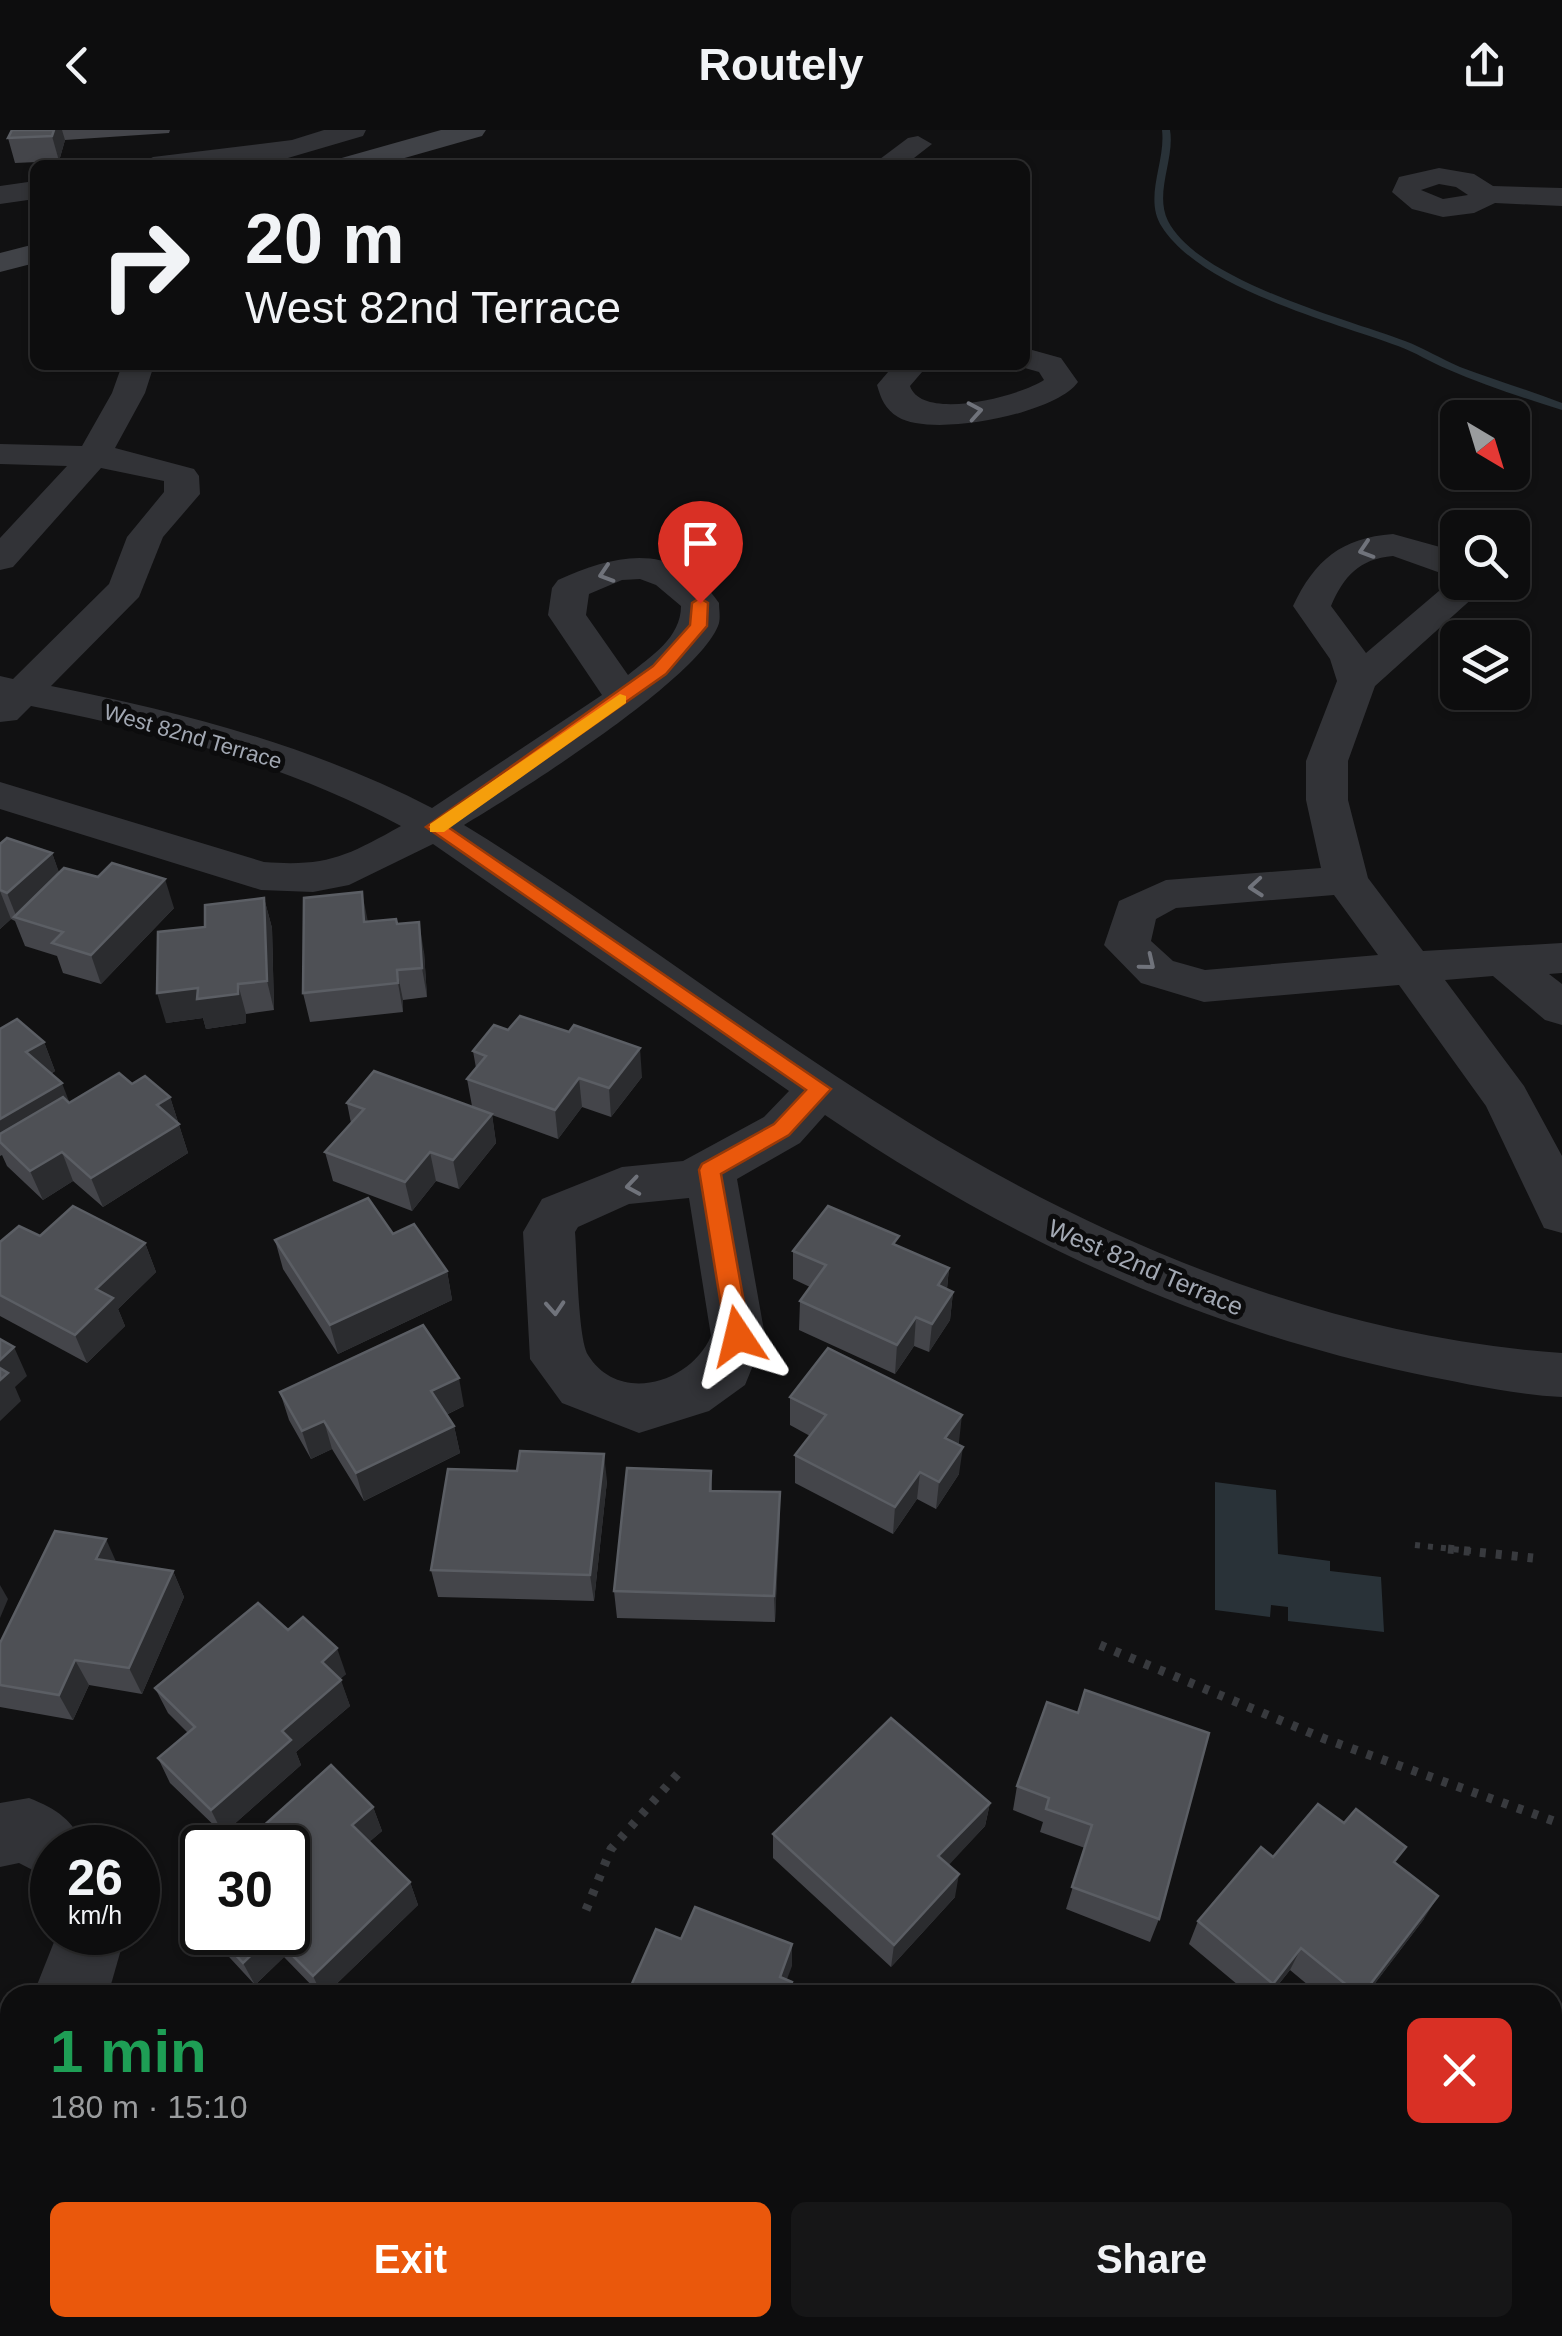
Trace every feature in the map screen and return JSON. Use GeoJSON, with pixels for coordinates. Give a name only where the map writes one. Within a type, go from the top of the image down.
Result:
{"type":"FeatureCollection","features":[{"type":"Feature","properties":{"kind":"street"},"geometry":{"type":"LineString","coordinates":[[252,160],[353,130]]}},
{"type":"Feature","properties":{"kind":"street"},"geometry":{"type":"LineString","coordinates":[[366,160],[472,130]]}},
{"type":"Feature","properties":{"kind":"street"},"geometry":{"type":"LineString","coordinates":[[894,160],[918,144]]}},
{"type":"Feature","properties":{"kind":"street"},"geometry":{"type":"LineString","coordinates":[[190,160],[290,147]]}},
{"type":"Feature","properties":{"kind":"street"},"geometry":{"type":"LineString","coordinates":[[0,195],[30,191]]}},
{"type":"Feature","properties":{"kind":"street"},"geometry":{"type":"LineString","coordinates":[[1484,194],[1562,197]]}},
{"type":"Feature","properties":{"kind":"street"},"geometry":{"type":"LineString","coordinates":[[0,263],[30,254]]}},
{"type":"Feature","properties":{"kind":"street"},"geometry":{"type":"LineString","coordinates":[[907,370],[893,385],[898,400],[913,412],[948,416],[1040,397],[1062,382],[1050,365],[1030,359]]}},
{"type":"Feature","properties":{"kind":"street"},"geometry":{"type":"LineString","coordinates":[[0,559],[92,457],[116,420],[136,370]]}},
{"type":"Feature","properties":{"kind":"street"},"geometry":{"type":"LineString","coordinates":[[0,454],[92,457],[159,466],[182,476],[182,494],[141,544],[126,589],[7,698]]}},
{"type":"Feature","properties":{"kind":"street"},"geometry":{"type":"LineString","coordinates":[[1357,682],[1350,659],[1312,606],[1320,583],[1350,554],[1383,544],[1428,550],[1440,557]]}},
{"type":"Feature","properties":{"kind":"street"},"geometry":{"type":"LineString","coordinates":[[1451,600],[1357,682],[1326,761],[1327,800],[1346,880],[1508,1098],[1562,1214]]}},
{"type":"Feature","properties":{"kind":"street"},"geometry":{"type":"LineString","coordinates":[[0,794],[261,876],[298,879],[342,873],[392,852],[436,827],[623,697]]}},
{"type":"Feature","properties":{"kind":"street","name":"West 82nd Terrace"},"geometry":{"type":"LineString","coordinates":[[7,698],[249,748],[332,779],[436,827],[820,1089],[1065,1237],[1201,1295],[1352,1342],[1562,1375]]}},
{"type":"Feature","properties":{"kind":"street"},"geometry":{"type":"LineString","coordinates":[[1346,880],[1166,894],[1135,912],[1127,945],[1157,972],[1204,986],[1562,958]]}},
{"type":"Feature","properties":{"kind":"street"},"geometry":{"type":"LineString","coordinates":[[1503,960],[1562,1008]]}},
{"type":"Feature","properties":{"kind":"street"},"geometry":{"type":"LineString","coordinates":[[710,1170],[738,1336],[726,1369],[689,1395],[639,1410],[582,1386],[558,1359],[549,1232],[560,1213],[622,1186],[690,1179],[710,1170],[782,1130],[820,1089]]}},
{"type":"Feature","properties":{"kind":"street"},"geometry":{"type":"LineString","coordinates":[[0,1835],[30,1831]]}},
{"type":"Feature","properties":{"kind":"street"},"geometry":{"type":"LineString","coordinates":[[77,1985],[85,1955]]}},
{"type":"Feature","properties":{"kind":"path"},"geometry":{"type":"LineString","coordinates":[[1414,1546],[1533,1558]]}},
{"type":"Feature","properties":{"kind":"path"},"geometry":{"type":"LineString","coordinates":[[1100,1644],[1325,1738],[1562,1824]]}},
{"type":"Feature","properties":{"kind":"path"},"geometry":{"type":"LineString","coordinates":[[586,1910],[610,1849],[682,1769]]}},
{"type":"Feature","properties":{"kind":"shaded area"},"geometry":{"type":"Polygon","coordinates":[[[1215,1482],[1276,1490],[1278,1554],[1330,1561],[1330,1571],[1381,1577],[1384,1632],[1288,1621],[1288,1607],[1271,1605],[1270,1617],[1215,1610],[1215,1482]]]}},
{"type":"Feature","properties":{"kind":"building"},"geometry":{"type":"Polygon","coordinates":[[[12,130],[54,130],[52,136],[8,138],[12,130]]]}},
{"type":"Feature","properties":{"kind":"building"},"geometry":{"type":"Polygon","coordinates":[[[7,838],[52,853],[7,893],[0,890],[0,844],[7,838]]]}},
{"type":"Feature","properties":{"kind":"building"},"geometry":{"type":"Polygon","coordinates":[[[112,863],[165,879],[91,955],[52,943],[63,932],[14,917],[64,868],[98,877],[112,863]]]}},
{"type":"Feature","properties":{"kind":"building"},"geometry":{"type":"Polygon","coordinates":[[[362,892],[364,922],[419,922],[422,968],[397,970],[398,983],[303,993],[304,898],[362,892]]]}},
{"type":"Feature","properties":{"kind":"building"},"geometry":{"type":"Polygon","coordinates":[[[264,898],[267,981],[238,984],[238,994],[197,999],[198,988],[157,993],[158,932],[205,927],[205,905],[264,898]]]}},
{"type":"Feature","properties":{"kind":"building"},"geometry":{"type":"Polygon","coordinates":[[[520,1016],[569,1032],[574,1025],[640,1048],[609,1088],[579,1078],[555,1110],[467,1079],[486,1056],[473,1051],[494,1025],[508,1030],[520,1016]]]}},
{"type":"Feature","properties":{"kind":"building"},"geometry":{"type":"Polygon","coordinates":[[[17,1019],[44,1042],[26,1052],[62,1083],[0,1119],[0,1029],[17,1019]]]}},
{"type":"Feature","properties":{"kind":"building"},"geometry":{"type":"Polygon","coordinates":[[[374,1071],[492,1114],[453,1160],[430,1152],[405,1182],[325,1152],[364,1109],[347,1103],[374,1071]]]}},
{"type":"Feature","properties":{"kind":"building"},"geometry":{"type":"Polygon","coordinates":[[[119,1073],[132,1084],[145,1076],[170,1097],[157,1105],[179,1124],[91,1178],[62,1152],[30,1171],[0,1142],[0,1134],[63,1097],[69,1103],[119,1073]]]}},
{"type":"Feature","properties":{"kind":"building"},"geometry":{"type":"Polygon","coordinates":[[[368,1198],[393,1234],[414,1224],[447,1271],[330,1325],[275,1240],[368,1198]]]}},
{"type":"Feature","properties":{"kind":"building"},"geometry":{"type":"Polygon","coordinates":[[[73,1206],[145,1243],[96,1289],[113,1298],[75,1335],[0,1295],[0,1242],[19,1226],[40,1236],[73,1206]]]}},
{"type":"Feature","properties":{"kind":"building"},"geometry":{"type":"Polygon","coordinates":[[[828,1206],[899,1236],[893,1244],[949,1268],[938,1285],[953,1292],[932,1324],[916,1317],[897,1345],[800,1301],[826,1265],[793,1251],[828,1206]]]}},
{"type":"Feature","properties":{"kind":"building"},"geometry":{"type":"Polygon","coordinates":[[[423,1325],[459,1378],[431,1391],[454,1426],[356,1473],[324,1421],[302,1431],[280,1392],[423,1325]]]}},
{"type":"Feature","properties":{"kind":"building"},"geometry":{"type":"Polygon","coordinates":[[[0,1339],[14,1347],[0,1360],[0,1339]]]}},
{"type":"Feature","properties":{"kind":"building"},"geometry":{"type":"Polygon","coordinates":[[[828,1348],[962,1415],[945,1438],[963,1447],[939,1482],[920,1472],[895,1507],[795,1455],[826,1415],[790,1397],[828,1348]]]}},
{"type":"Feature","properties":{"kind":"building"},"geometry":{"type":"Polygon","coordinates":[[[520,1451],[604,1454],[590,1575],[431,1570],[448,1469],[517,1471],[520,1451]]]}},
{"type":"Feature","properties":{"kind":"building"},"geometry":{"type":"Polygon","coordinates":[[[627,1468],[711,1471],[710,1491],[780,1492],[774,1596],[614,1591],[627,1468]]]}},
{"type":"Feature","properties":{"kind":"building"},"geometry":{"type":"Polygon","coordinates":[[[55,1531],[106,1539],[96,1559],[173,1571],[129,1668],[75,1660],[59,1695],[0,1685],[0,1643],[55,1531]]]}},
{"type":"Feature","properties":{"kind":"building"},"geometry":{"type":"Polygon","coordinates":[[[258,1603],[288,1630],[303,1617],[337,1648],[322,1662],[341,1680],[282,1731],[291,1740],[211,1810],[158,1758],[195,1727],[155,1688],[258,1603]]]}},
{"type":"Feature","properties":{"kind":"building"},"geometry":{"type":"Polygon","coordinates":[[[1085,1690],[1209,1733],[1159,1919],[1072,1887],[1092,1825],[1046,1809],[1049,1798],[1017,1786],[1047,1702],[1078,1713],[1085,1690]]]}},
{"type":"Feature","properties":{"kind":"building"},"geometry":{"type":"Polygon","coordinates":[[[891,1718],[990,1803],[938,1856],[959,1874],[894,1945],[773,1834],[891,1718]]]}},
{"type":"Feature","properties":{"kind":"building"},"geometry":{"type":"Polygon","coordinates":[[[331,1765],[373,1807],[352,1825],[410,1882],[313,1976],[292,1955],[310,1955],[310,1825],[264,1825],[331,1765]]]}},
{"type":"Feature","properties":{"kind":"building"},"geometry":{"type":"Polygon","coordinates":[[[1318,1804],[1344,1823],[1356,1809],[1406,1847],[1394,1862],[1438,1896],[1370,1985],[1347,1985],[1301,1948],[1273,1984],[1198,1921],[1261,1847],[1273,1857],[1318,1804]]]}},
{"type":"Feature","properties":{"kind":"building"},"geometry":{"type":"Polygon","coordinates":[[[695,1907],[792,1944],[780,1977],[792,1982],[791,1985],[631,1985],[656,1929],[681,1939],[695,1907]]]}},
{"type":"Feature","properties":{"kind":"waterway"},"geometry":{"type":"LineString","coordinates":[[1166,130],[1160,214],[1184,246],[1210,265],[1276,298],[1562,407]]}},
{"type":"Feature","properties":{"kind":"slow traffic"},"geometry":{"type":"LineString","coordinates":[[437,828],[620,700]]}},
{"type":"Feature","properties":{"kind":"route"},"geometry":{"type":"LineString","coordinates":[[700,603],[699,626],[660,670],[436,827],[820,1089],[782,1130],[710,1170],[738,1336]]}}]}
